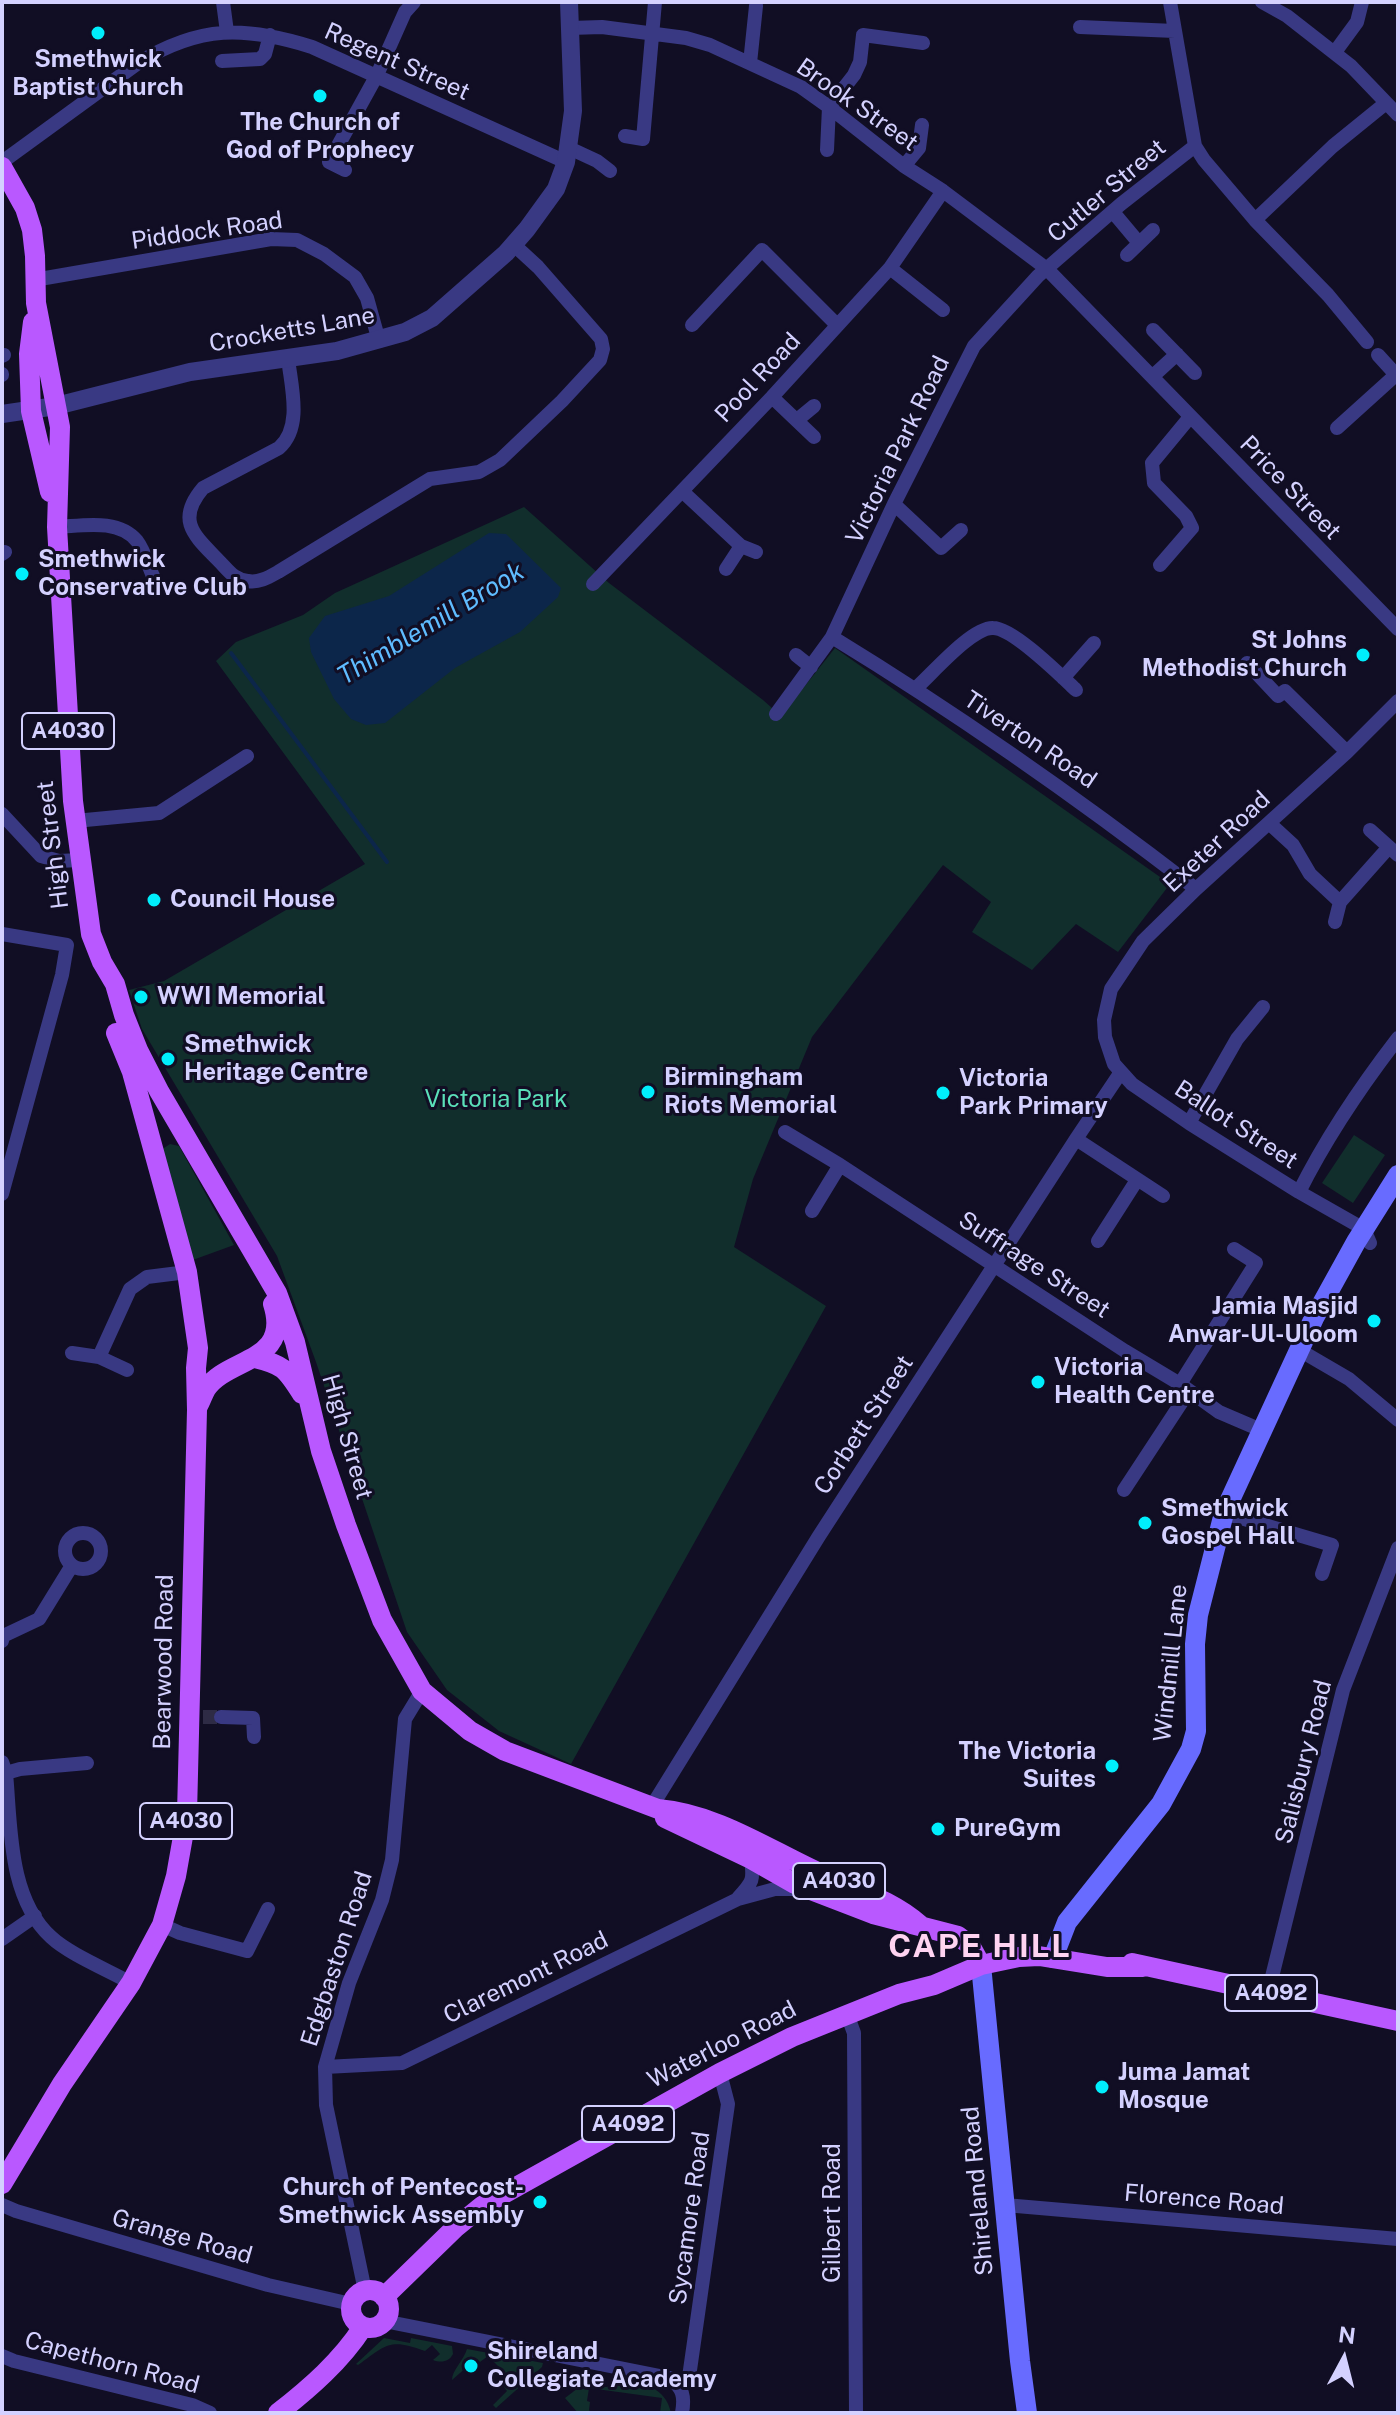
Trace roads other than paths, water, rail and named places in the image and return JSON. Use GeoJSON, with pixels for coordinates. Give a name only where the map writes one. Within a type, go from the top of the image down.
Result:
{"type":"FeatureCollection","features":[{"type":"Feature","properties":{"kind":"main road","name":"High Street"},"geometry":{"type":"LineString","coordinates":[[2,166],[34,280],[60,427],[57,527],[64,680],[79,860],[91,934],[115,984],[138,1050],[159,1091],[271,1279],[288,1317],[331,1481],[382,1620],[422,1691],[470,1731],[505,1751],[655,1808],[666,1818],[753,1850]]}},
{"type":"Feature","properties":{"kind":"main road","name":"High Street"},"geometry":{"type":"LineString","coordinates":[[36,303],[29,354],[31,411],[57,527]]}},
{"type":"Feature","properties":{"kind":"main road","name":"High Street"},"geometry":{"type":"LineString","coordinates":[[102,962],[104,991],[132,1072],[138,1101]]}},
{"type":"Feature","properties":{"kind":"main road"},"geometry":{"type":"LineString","coordinates":[[138,1101],[144,1094],[159,1091]]}},
{"type":"Feature","properties":{"kind":"main road","name":"Bearwood Road"},"geometry":{"type":"LineString","coordinates":[[2,2184],[62,2084],[131,1983],[162,1925],[176,1876],[187,1814],[196,1717],[198,1348],[187,1272],[138,1101]]}},
{"type":"Feature","properties":{"kind":"main road"},"geometry":{"type":"LineString","coordinates":[[154,1154],[161,1139],[171,1133],[183,1133]]}},
{"type":"Feature","properties":{"kind":"main road","name":"Windmill Lane"},"geometry":{"type":"LineString","coordinates":[[1055,1951],[1067,1922],[1161,1804],[1191,1749],[1196,1731],[1195,1644],[1198,1615],[1224,1513],[1314,1318],[1395,1191]]}},
{"type":"Feature","properties":{"kind":"main road","name":"A4030"},"geometry":{"type":"LineString","coordinates":[[197,1410],[206,1388],[255,1358],[272,1340],[278,1322],[246,1238]]}},
{"type":"Feature","properties":{"kind":"main road"},"geometry":{"type":"LineString","coordinates":[[198,1348],[209,1363],[228,1372]]}},
{"type":"Feature","properties":{"kind":"main road","name":"A4030"},"geometry":{"type":"LineString","coordinates":[[255,1358],[279,1364],[309,1404]]}},
{"type":"Feature","properties":{"kind":"main road"},"geometry":{"type":"LineString","coordinates":[[753,1850],[767,1863],[777,1863],[788,1857],[790,1867],[809,1888]]}},
{"type":"Feature","properties":{"kind":"main road","name":"A4030"},"geometry":{"type":"LineString","coordinates":[[753,1850],[795,1884],[873,1914],[958,1936],[970,1945],[979,1960]]}},
{"type":"Feature","properties":{"kind":"main road","name":"A4030"},"geometry":{"type":"LineString","coordinates":[[788,1857],[891,1904],[920,1925]]}},
{"type":"Feature","properties":{"kind":"main road","name":"A4092"},"geometry":{"type":"LineString","coordinates":[[979,1960],[1000,1946],[1026,1942],[1055,1951],[1109,1955],[1143,1967],[1398,2021]]}},
{"type":"Feature","properties":{"kind":"main road","name":"Waterloo Road"},"geometry":{"type":"LineString","coordinates":[[367,2297],[482,2206],[720,2073],[792,2037],[899,1994],[930,1976],[979,1960]]}},
{"type":"Feature","properties":{"kind":"main road","name":"Shireland Road"},"geometry":{"type":"LineString","coordinates":[[979,1960],[1027,2413]]}},
{"type":"Feature","properties":{"kind":"main road"},"geometry":{"type":"LineString","coordinates":[[367,2297],[388,2310],[384,2321],[373,2328],[363,2327],[353,2318],[367,2297]]}},
{"type":"Feature","properties":{"kind":"main road"},"geometry":{"type":"LineString","coordinates":[[278,2413],[352,2346],[363,2327]]}},
{"type":"Feature","properties":{"kind":"street"},"geometry":{"type":"LineString","coordinates":[[223,2],[227,32]]}},
{"type":"Feature","properties":{"kind":"street"},"geometry":{"type":"LineString","coordinates":[[345,170],[329,162],[377,75],[409,7],[391,2]]}},
{"type":"Feature","properties":{"kind":"street","name":"Crocketts Lane"},"geometry":{"type":"LineString","coordinates":[[2,414],[56,406],[176,375],[337,351],[405,332],[432,318],[506,253],[556,189],[567,155],[573,111],[569,2]]}},
{"type":"Feature","properties":{"kind":"street"},"geometry":{"type":"LineString","coordinates":[[625,136],[643,139],[655,2]]}},
{"type":"Feature","properties":{"kind":"street"},"geometry":{"type":"LineString","coordinates":[[1170,2],[1195,146],[1255,220],[1367,342]]}},
{"type":"Feature","properties":{"kind":"street"},"geometry":{"type":"LineString","coordinates":[[1262,2],[1277,9],[1335,52],[1398,115]]}},
{"type":"Feature","properties":{"kind":"street"},"geometry":{"type":"LineString","coordinates":[[1335,52],[1357,22],[1362,2]]}},
{"type":"Feature","properties":{"kind":"street"},"geometry":{"type":"LineString","coordinates":[[750,63],[756,6]]}},
{"type":"Feature","properties":{"kind":"street","name":"Brook Street"},"geometry":{"type":"LineString","coordinates":[[570,28],[602,27],[686,38],[710,45],[801,87],[1047,269]]}},
{"type":"Feature","properties":{"kind":"street"},"geometry":{"type":"LineString","coordinates":[[1080,27],[1175,31]]}},
{"type":"Feature","properties":{"kind":"street","name":"Regent Street"},"geometry":{"type":"LineString","coordinates":[[2,166],[153,53],[183,40],[227,32],[270,35],[312,47],[567,155],[597,161],[610,171]]}},
{"type":"Feature","properties":{"kind":"street"},"geometry":{"type":"LineString","coordinates":[[231,66],[260,59],[265,54],[270,35]]}},
{"type":"Feature","properties":{"kind":"street"},"geometry":{"type":"LineString","coordinates":[[827,150],[829,107],[854,75],[860,62],[863,35],[923,43]]}},
{"type":"Feature","properties":{"kind":"street"},"geometry":{"type":"LineString","coordinates":[[1255,220],[1333,146],[1386,103]]}},
{"type":"Feature","properties":{"kind":"street"},"geometry":{"type":"LineString","coordinates":[[904,166],[919,148],[922,125]]}},
{"type":"Feature","properties":{"kind":"street","name":"Cutler Street"},"geometry":{"type":"LineString","coordinates":[[1047,269],[1195,146]]}},
{"type":"Feature","properties":{"kind":"street","name":"Pool Road"},"geometry":{"type":"LineString","coordinates":[[593,584],[890,268],[943,191]]}},
{"type":"Feature","properties":{"kind":"street"},"geometry":{"type":"LineString","coordinates":[[1113,212],[1139,243]]}},
{"type":"Feature","properties":{"kind":"street"},"geometry":{"type":"LineString","coordinates":[[1127,255],[1153,230]]}},
{"type":"Feature","properties":{"kind":"street","name":"Piddock Road"},"geometry":{"type":"LineString","coordinates":[[34,280],[271,239],[297,240],[324,254],[355,277],[367,298],[379,341]]}},
{"type":"Feature","properties":{"kind":"street"},"geometry":{"type":"LineString","coordinates":[[288,358],[294,421],[286,441],[279,448],[203,488],[194,499],[189,514],[194,537],[231,575],[247,582],[259,581],[278,572],[430,479],[479,472],[500,460],[600,360],[603,349],[601,339],[538,267],[513,244]]}},
{"type":"Feature","properties":{"kind":"street"},"geometry":{"type":"LineString","coordinates":[[692,325],[758,247],[837,325]]}},
{"type":"Feature","properties":{"kind":"street"},"geometry":{"type":"LineString","coordinates":[[890,268],[943,310]]}},
{"type":"Feature","properties":{"kind":"street","name":"Price Street"},"geometry":{"type":"LineString","coordinates":[[1047,269],[1398,629]]}},
{"type":"Feature","properties":{"kind":"street","name":"Victoria Park Road"},"geometry":{"type":"LineString","coordinates":[[776,714],[832,637],[894,504],[974,346],[1047,269]]}},
{"type":"Feature","properties":{"kind":"street"},"geometry":{"type":"LineString","coordinates":[[1153,330],[1195,373]]}},
{"type":"Feature","properties":{"kind":"street"},"geometry":{"type":"LineString","coordinates":[[1153,376],[1177,354]]}},
{"type":"Feature","properties":{"kind":"street"},"geometry":{"type":"LineString","coordinates":[[1337,428],[1397,375],[1378,355]]}},
{"type":"Feature","properties":{"kind":"street"},"geometry":{"type":"LineString","coordinates":[[772,397],[814,437]]}},
{"type":"Feature","properties":{"kind":"street"},"geometry":{"type":"LineString","coordinates":[[797,420],[814,406]]}},
{"type":"Feature","properties":{"kind":"street"},"geometry":{"type":"LineString","coordinates":[[1160,565],[1192,528],[1186,516],[1154,483],[1152,463],[1190,417]]}},
{"type":"Feature","properties":{"kind":"street"},"geometry":{"type":"LineString","coordinates":[[682,491],[741,546],[756,552]]}},
{"type":"Feature","properties":{"kind":"street"},"geometry":{"type":"LineString","coordinates":[[894,504],[941,548],[961,530]]}},
{"type":"Feature","properties":{"kind":"street"},"geometry":{"type":"LineString","coordinates":[[57,527],[104,525],[124,530],[138,541],[153,576]]}},
{"type":"Feature","properties":{"kind":"street"},"geometry":{"type":"LineString","coordinates":[[726,569],[741,546]]}},
{"type":"Feature","properties":{"kind":"street"},"geometry":{"type":"LineString","coordinates":[[916,688],[973,635],[991,627],[1009,632],[1076,690]]}},
{"type":"Feature","properties":{"kind":"street","name":"Tiverton Road"},"geometry":{"type":"LineString","coordinates":[[832,637],[916,688],[1087,806],[1196,889]]}},
{"type":"Feature","properties":{"kind":"street"},"geometry":{"type":"LineString","coordinates":[[1063,678],[1094,643]]}},
{"type":"Feature","properties":{"kind":"street"},"geometry":{"type":"LineString","coordinates":[[796,655],[811,667]]}},
{"type":"Feature","properties":{"kind":"street"},"geometry":{"type":"LineString","coordinates":[[1247,663],[1278,696],[1285,691],[1347,752]]}},
{"type":"Feature","properties":{"kind":"street","name":"Exeter Road"},"geometry":{"type":"LineString","coordinates":[[1105,1037],[1106,1004],[1119,973],[1143,941],[1398,701]]}},
{"type":"Feature","properties":{"kind":"street"},"geometry":{"type":"LineString","coordinates":[[75,821],[159,813],[247,756]]}},
{"type":"Feature","properties":{"kind":"street"},"geometry":{"type":"LineString","coordinates":[[2,814],[41,856],[59,861],[79,860]]}},
{"type":"Feature","properties":{"kind":"street"},"geometry":{"type":"LineString","coordinates":[[1269,823],[1293,845],[1310,874],[1340,902]]}},
{"type":"Feature","properties":{"kind":"street"},"geometry":{"type":"LineString","coordinates":[[1335,922],[1340,902],[1393,851],[1370,830]]}},
{"type":"Feature","properties":{"kind":"street"},"geometry":{"type":"LineString","coordinates":[[2,934],[67,945],[91,934]]}},
{"type":"Feature","properties":{"kind":"street"},"geometry":{"type":"LineString","coordinates":[[2,1194],[58,989],[67,945]]}},
{"type":"Feature","properties":{"kind":"street"},"geometry":{"type":"LineString","coordinates":[[1189,1123],[1237,1039],[1263,1007]]}},
{"type":"Feature","properties":{"kind":"street","name":"Ballot Street"},"geometry":{"type":"LineString","coordinates":[[1105,1037],[1114,1064],[1132,1084],[1367,1236]]}},
{"type":"Feature","properties":{"kind":"street"},"geometry":{"type":"LineString","coordinates":[[1299,1192],[1317,1155],[1398,1038]]}},
{"type":"Feature","properties":{"kind":"street","name":"Corbett Street"},"geometry":{"type":"LineString","coordinates":[[655,1808],[819,1536],[1121,1072]]}},
{"type":"Feature","properties":{"kind":"street","name":"Suffrage Street"},"geometry":{"type":"LineString","coordinates":[[785,1132],[1185,1387],[1219,1412],[1261,1430]]}},
{"type":"Feature","properties":{"kind":"street"},"geometry":{"type":"LineString","coordinates":[[1076,1139],[1163,1196]]}},
{"type":"Feature","properties":{"kind":"street"},"geometry":{"type":"LineString","coordinates":[[812,1211],[840,1165]]}},
{"type":"Feature","properties":{"kind":"street"},"geometry":{"type":"LineString","coordinates":[[1098,1241],[1137,1180]]}},
{"type":"Feature","properties":{"kind":"street"},"geometry":{"type":"LineString","coordinates":[[1124,1490],[1256,1263],[1234,1249]]}},
{"type":"Feature","properties":{"kind":"street"},"geometry":{"type":"LineString","coordinates":[[99,1357],[130,1289],[147,1277],[187,1272]]}},
{"type":"Feature","properties":{"kind":"street"},"geometry":{"type":"LineString","coordinates":[[1301,1351],[1349,1379],[1398,1420]]}},
{"type":"Feature","properties":{"kind":"street"},"geometry":{"type":"LineString","coordinates":[[72,1353],[99,1357],[127,1370]]}},
{"type":"Feature","properties":{"kind":"street"},"geometry":{"type":"LineString","coordinates":[[1224,1513],[1332,1545],[1322,1574]]}},
{"type":"Feature","properties":{"kind":"street","name":"Salisbury Road"},"geometry":{"type":"LineString","coordinates":[[1268,1993],[1343,1690],[1398,1548]]}},
{"type":"Feature","properties":{"kind":"street"},"geometry":{"type":"LineString","coordinates":[[2,1641],[3,1636],[39,1619],[71,1567]]}},
{"type":"Feature","properties":{"kind":"street","name":"Edgbaston Road"},"geometry":{"type":"LineString","coordinates":[[367,2297],[326,2105],[325,2067],[349,1983],[388,1881],[405,1719],[422,1691]]}},
{"type":"Feature","properties":{"kind":"street"},"geometry":{"type":"LineString","coordinates":[[221,1717],[253,1718],[254,1737]]}},
{"type":"Feature","properties":{"kind":"street"},"geometry":{"type":"LineString","coordinates":[[87,1763],[4,1768],[8,1849],[35,1916],[51,1937],[131,1983]]}},
{"type":"Feature","properties":{"kind":"street"},"geometry":{"type":"LineString","coordinates":[[738,1899],[751,1884],[753,1850]]}},
{"type":"Feature","properties":{"kind":"street","name":"Claremont Road"},"geometry":{"type":"LineString","coordinates":[[325,2067],[402,2063],[738,1899],[775,1889],[809,1888]]}},
{"type":"Feature","properties":{"kind":"street"},"geometry":{"type":"LineString","coordinates":[[162,1925],[247,1951],[268,1909]]}},
{"type":"Feature","properties":{"kind":"street"},"geometry":{"type":"LineString","coordinates":[[2,1939],[35,1916]]}},
{"type":"Feature","properties":{"kind":"street","name":"Gilbert Road"},"geometry":{"type":"LineString","coordinates":[[847,2014],[854,2033],[856,2413]]}},
{"type":"Feature","properties":{"kind":"street","name":"Sycamore Road"},"geometry":{"type":"LineString","coordinates":[[682,2413],[685,2397],[680,2387],[689,2377],[728,2104],[720,2073]]}},
{"type":"Feature","properties":{"kind":"street","name":"Grange Road"},"geometry":{"type":"LineString","coordinates":[[2,2205],[20,2213],[253,2281],[367,2297]]}},
{"type":"Feature","properties":{"kind":"street","name":"Florence Road"},"geometry":{"type":"LineString","coordinates":[[1005,2205],[1398,2239]]}},
{"type":"Feature","properties":{"kind":"street"},"geometry":{"type":"LineString","coordinates":[[384,2321],[670,2378],[680,2387]]}},
{"type":"Feature","properties":{"kind":"street","name":"Capethorn Road"},"geometry":{"type":"LineString","coordinates":[[2,2356],[192,2405],[210,2413]]}},
{"type":"Feature","properties":{"kind":"water","name":"Thimblemill Brook"},"geometry":{"type":"Polygon","coordinates":[[[489,533],[506,534],[561,588],[558,597],[520,632],[455,668],[385,723],[366,725],[351,719],[334,699],[311,652],[309,638],[325,616],[389,596],[489,533]]]}},
{"type":"Feature","properties":{"kind":"waterway"},"geometry":{"type":"LineString","coordinates":[[231,653],[387,862]]}},
{"type":"Feature","properties":{"kind":"tunnel"},"geometry":{"type":"LineString","coordinates":[[203,1717],[221,1717]]}},
{"type":"Feature","properties":{"kind":"place","name":"Smethwick Baptist Church"},"geometry":{"type":"Point","coordinates":[98,33]}},
{"type":"Feature","properties":{"kind":"place","name":"The Church of God of Prophecy"},"geometry":{"type":"Point","coordinates":[320,96]}},
{"type":"Feature","properties":{"kind":"place","name":"Smethwick Conservative Club"},"geometry":{"type":"Point","coordinates":[22,574]}},
{"type":"Feature","properties":{"kind":"place","name":"St Johns Methodist Church"},"geometry":{"type":"Point","coordinates":[1363,655]}},
{"type":"Feature","properties":{"kind":"place","name":"Council House"},"geometry":{"type":"Point","coordinates":[154,900]}},
{"type":"Feature","properties":{"kind":"place","name":"WWI Memorial"},"geometry":{"type":"Point","coordinates":[141,997]}},
{"type":"Feature","properties":{"kind":"place","name":"Smethwick Heritage Centre"},"geometry":{"type":"Point","coordinates":[168,1059]}},
{"type":"Feature","properties":{"kind":"place","name":"Birmingham Riots Memorial"},"geometry":{"type":"Point","coordinates":[648,1092]}},
{"type":"Feature","properties":{"kind":"place","name":"Victoria Park Primary"},"geometry":{"type":"Point","coordinates":[943,1093]}},
{"type":"Feature","properties":{"kind":"place","name":"Jamia Masjid Anwar-Ul-Uloom"},"geometry":{"type":"Point","coordinates":[1374,1321]}},
{"type":"Feature","properties":{"kind":"place","name":"Victoria Health Centre"},"geometry":{"type":"Point","coordinates":[1038,1382]}},
{"type":"Feature","properties":{"kind":"place","name":"Smethwick Gospel Hall"},"geometry":{"type":"Point","coordinates":[1145,1523]}},
{"type":"Feature","properties":{"kind":"place","name":"The Victoria Suites"},"geometry":{"type":"Point","coordinates":[1112,1766]}},
{"type":"Feature","properties":{"kind":"place","name":"PureGym"},"geometry":{"type":"Point","coordinates":[938,1829]}},
{"type":"Feature","properties":{"kind":"place","name":"Juma Jamat Mosque"},"geometry":{"type":"Point","coordinates":[1102,2087]}},
{"type":"Feature","properties":{"kind":"place","name":"Church of Pentecost- Smethwick Assembly"},"geometry":{"type":"Point","coordinates":[540,2202]}},
{"type":"Feature","properties":{"kind":"place","name":"Shireland Collegiate Academy"},"geometry":{"type":"Point","coordinates":[471,2366]}},
{"type":"Feature","properties":{"kind":"district","name":"CAPE HILL"},"geometry":{"type":"Point","coordinates":[980,1947]}},
{"type":"Feature","properties":{"kind":"park label","name":"Victoria Park"},"geometry":{"type":"Point","coordinates":[496,1100]}}]}
